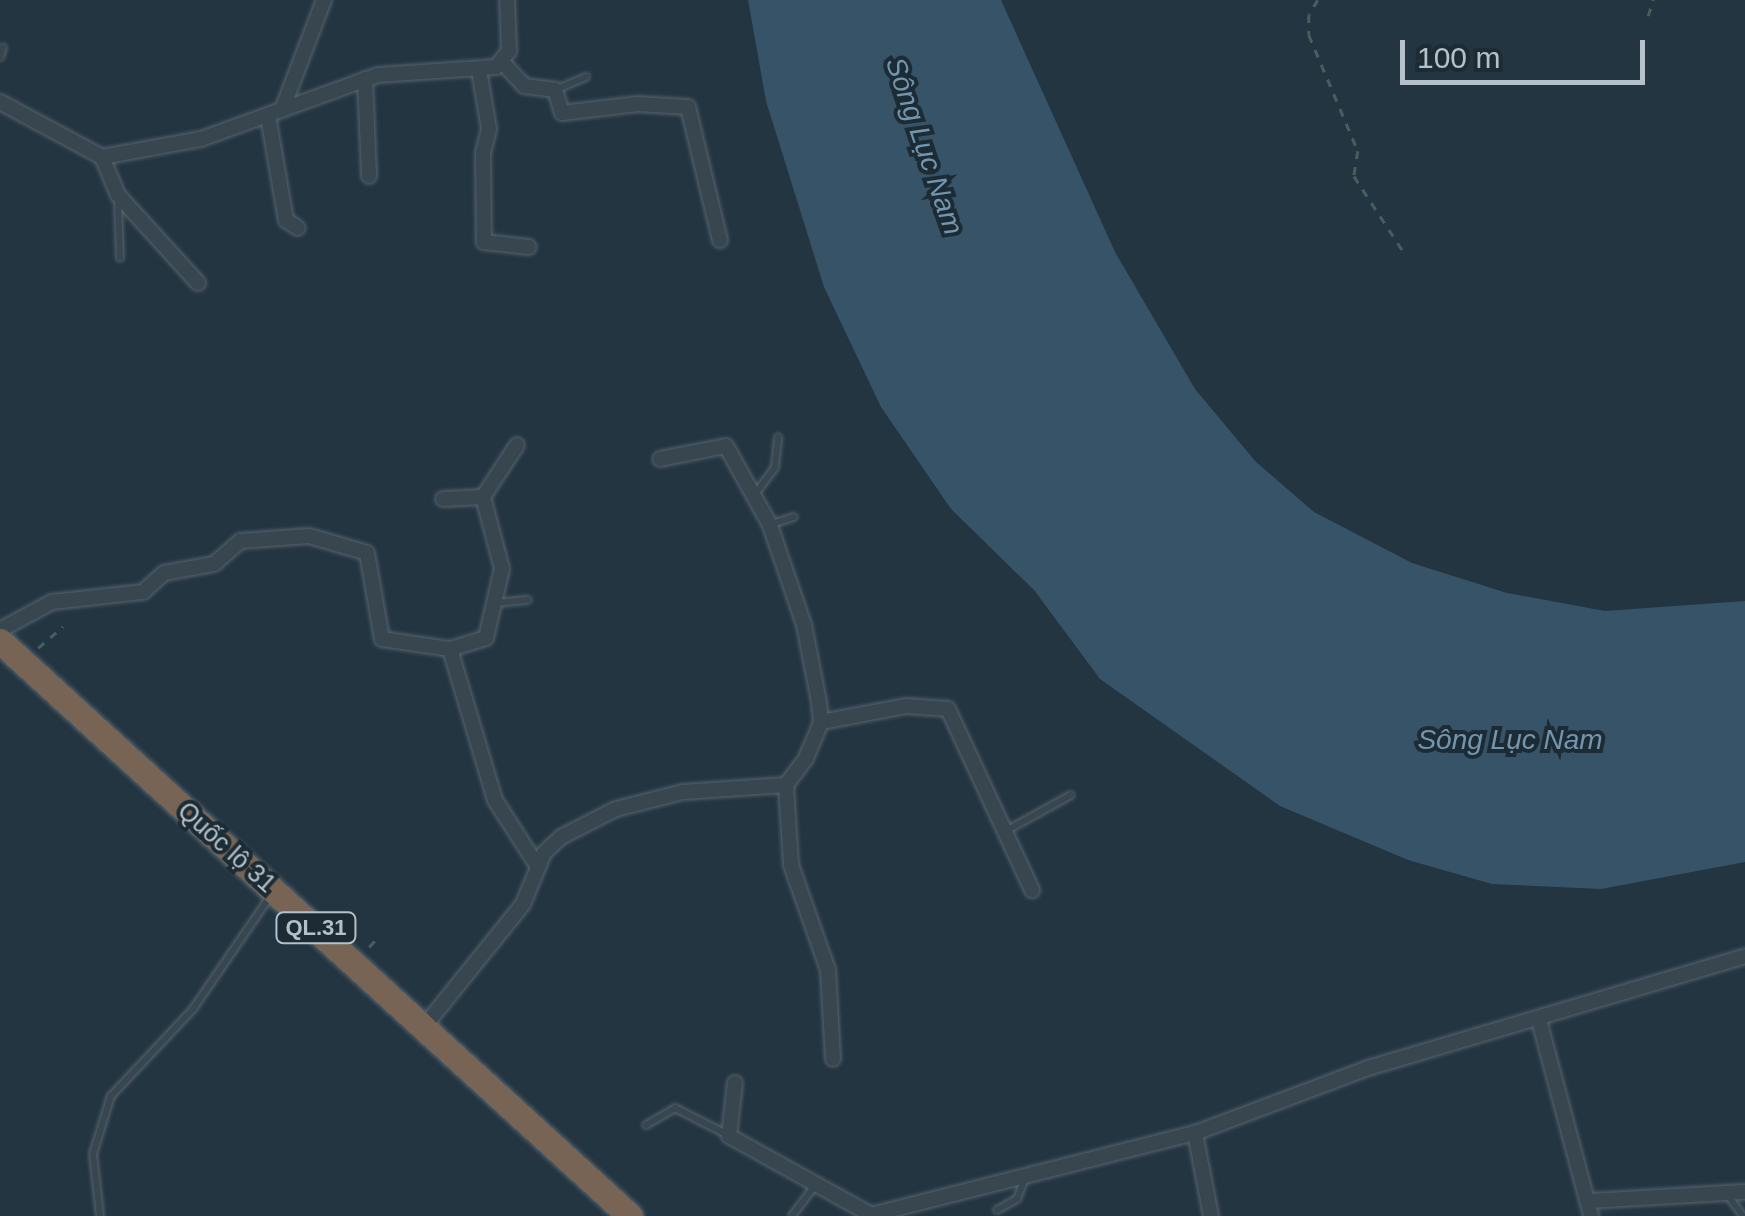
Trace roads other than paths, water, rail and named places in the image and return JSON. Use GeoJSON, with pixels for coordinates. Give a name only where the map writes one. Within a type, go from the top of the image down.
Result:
{"type":"FeatureCollection","features":[{"type":"Feature","properties":{"kind":"highway","name":"Quốc lộ 31"},"geometry":{"type":"LineString","coordinates":[[0,641],[630,1216]]}},
{"type":"Feature","properties":{"kind":"street"},"geometry":{"type":"LineString","coordinates":[[298,228],[282,207],[275,113],[324,0]]}},
{"type":"Feature","properties":{"kind":"street"},"geometry":{"type":"LineString","coordinates":[[0,102],[102,157],[201,140],[365,78],[480,70],[502,62],[509,51],[507,0]]}},
{"type":"Feature","properties":{"kind":"street"},"geometry":{"type":"LineString","coordinates":[[502,62],[524,86],[555,90],[562,113],[656,103],[688,107],[720,240]]}},
{"type":"Feature","properties":{"kind":"street"},"geometry":{"type":"LineString","coordinates":[[480,70],[489,129],[483,153],[484,242],[529,247]]}},
{"type":"Feature","properties":{"kind":"street"},"geometry":{"type":"LineString","coordinates":[[365,78],[369,176]]}},
{"type":"Feature","properties":{"kind":"street"},"geometry":{"type":"LineString","coordinates":[[102,157],[118,195],[198,283]]}},
{"type":"Feature","properties":{"kind":"street"},"geometry":{"type":"LineString","coordinates":[[0,630],[52,602],[144,592],[164,573],[214,564],[240,541],[309,536],[370,554],[382,639],[450,649],[481,643],[497,603],[502,569],[484,497],[517,444]]}},
{"type":"Feature","properties":{"kind":"street"},"geometry":{"type":"LineString","coordinates":[[660,459],[726,446],[770,525],[804,625],[820,722],[786,785],[791,865],[828,970],[833,1059]]}},
{"type":"Feature","properties":{"kind":"street"},"geometry":{"type":"LineString","coordinates":[[443,500],[484,497]]}},
{"type":"Feature","properties":{"kind":"street"},"geometry":{"type":"LineString","coordinates":[[450,649],[496,800],[538,866]]}},
{"type":"Feature","properties":{"kind":"street"},"geometry":{"type":"LineString","coordinates":[[820,722],[906,706],[948,709],[1032,890]]}},
{"type":"Feature","properties":{"kind":"street"},"geometry":{"type":"LineString","coordinates":[[423,1028],[523,904],[538,866],[561,836],[682,792],[786,785]]}},
{"type":"Feature","properties":{"kind":"street"},"geometry":{"type":"LineString","coordinates":[[735,1082],[729,1136],[868,1215],[925,1208],[1026,1176],[1195,1133],[1368,1068],[1745,956]]}},
{"type":"Feature","properties":{"kind":"street"},"geometry":{"type":"LineString","coordinates":[[1539,1020],[1590,1209],[1745,1192]]}},
{"type":"Feature","properties":{"kind":"street"},"geometry":{"type":"LineString","coordinates":[[1195,1133],[1211,1216]]}},
{"type":"Feature","properties":{"kind":"lane"},"geometry":{"type":"LineString","coordinates":[[0,57],[3,46]]}},
{"type":"Feature","properties":{"kind":"lane"},"geometry":{"type":"LineString","coordinates":[[555,90],[586,77]]}},
{"type":"Feature","properties":{"kind":"lane"},"geometry":{"type":"LineString","coordinates":[[118,195],[120,258]]}},
{"type":"Feature","properties":{"kind":"lane"},"geometry":{"type":"LineString","coordinates":[[754,495],[775,467],[778,437]]}},
{"type":"Feature","properties":{"kind":"lane"},"geometry":{"type":"LineString","coordinates":[[770,525],[794,516]]}},
{"type":"Feature","properties":{"kind":"lane"},"geometry":{"type":"LineString","coordinates":[[497,603],[528,600]]}},
{"type":"Feature","properties":{"kind":"lane"},"geometry":{"type":"LineString","coordinates":[[1005,832],[1072,795]]}},
{"type":"Feature","properties":{"kind":"lane"},"geometry":{"type":"LineString","coordinates":[[100,1216],[93,1154],[111,1096],[193,1009],[274,889]]}},
{"type":"Feature","properties":{"kind":"lane"},"geometry":{"type":"LineString","coordinates":[[646,1126],[660,1111],[675,1108],[729,1136]]}},
{"type":"Feature","properties":{"kind":"lane"},"geometry":{"type":"LineString","coordinates":[[997,1210],[1017,1199],[1026,1176]]}},
{"type":"Feature","properties":{"kind":"lane"},"geometry":{"type":"LineString","coordinates":[[792,1216],[814,1184]]}},
{"type":"Feature","properties":{"kind":"lane"},"geometry":{"type":"LineString","coordinates":[[1726,1192],[1743,1216]]}},
{"type":"Feature","properties":{"kind":"water","name":"Sông Lục Nam"},"geometry":{"type":"Polygon","coordinates":[[[748,0],[1001,0],[1115,252],[1195,389],[1256,462],[1314,512],[1412,563],[1507,593],[1605,611],[1745,601],[1745,862],[1601,889],[1492,884],[1408,860],[1280,806],[1100,679],[1034,590],[951,509],[881,407],[824,287],[766,101],[748,0]]]}}]}
